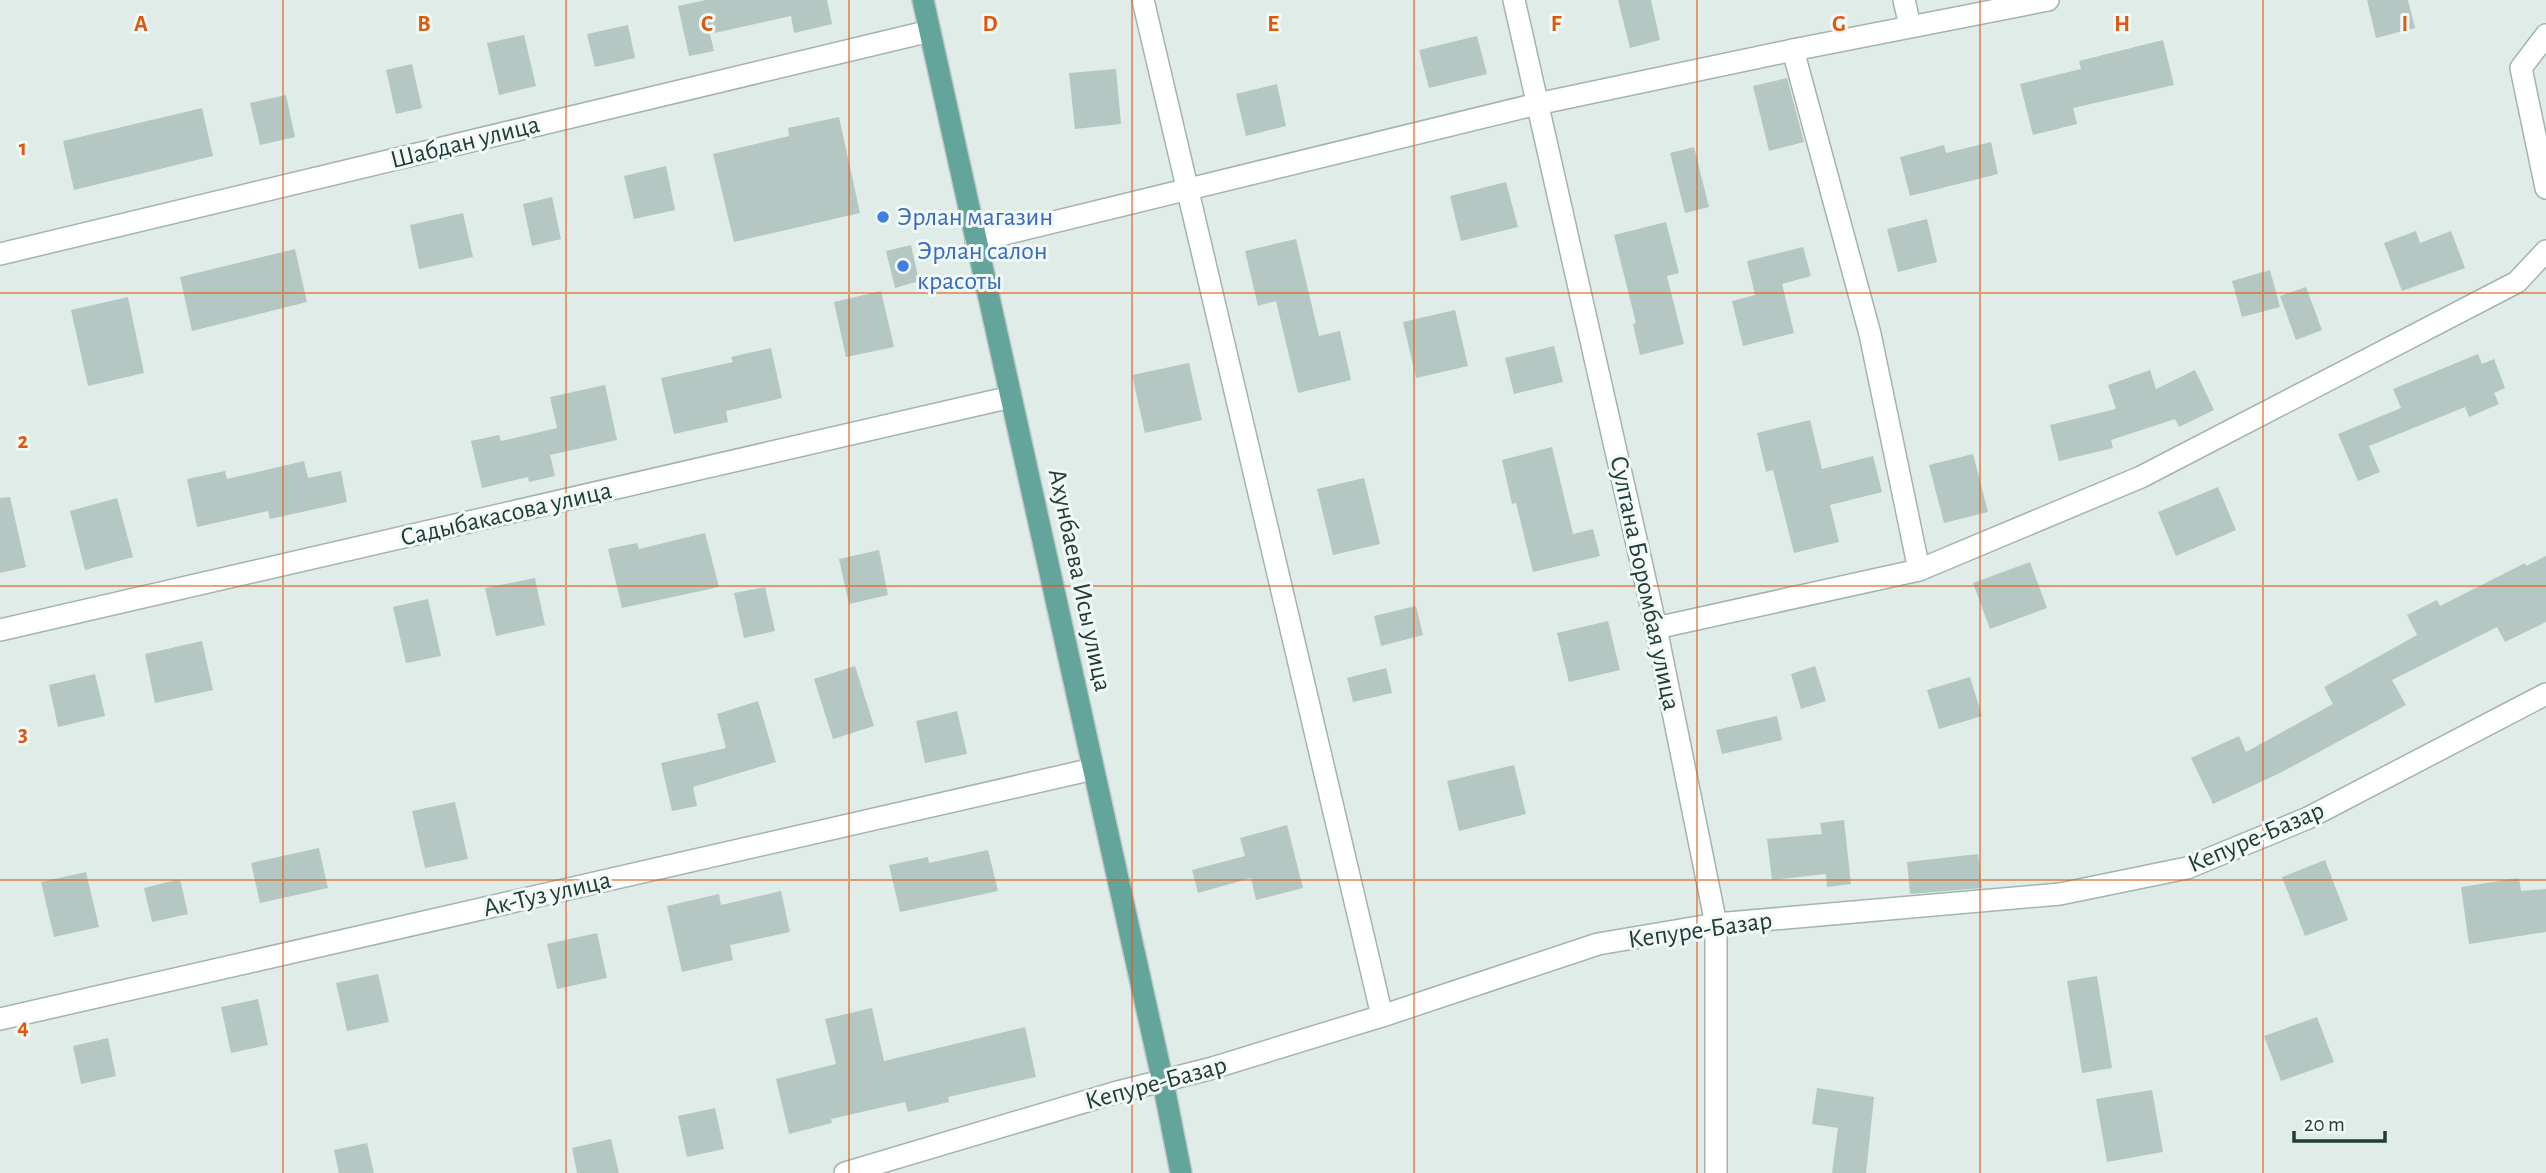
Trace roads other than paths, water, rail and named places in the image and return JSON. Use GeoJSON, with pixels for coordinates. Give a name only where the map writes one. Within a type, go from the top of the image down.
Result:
{"type":"FeatureCollection","features":[{"type":"Feature","properties":{"kind":"main road","name":"Ахунбаева Исы улица"},"geometry":{"type":"LineString","coordinates":[[923,0],[1181,1173]]}},
{"type":"Feature","properties":{"kind":"street"},"geometry":{"type":"LineString","coordinates":[[1143,0],[1382,1016]]}},
{"type":"Feature","properties":{"kind":"street","name":"Султана Боромбая улица"},"geometry":{"type":"LineString","coordinates":[[1514,0],[1656,628],[1716,925],[1716,1173]]}},
{"type":"Feature","properties":{"kind":"street"},"geometry":{"type":"LineString","coordinates":[[1904,0],[1910,26]]}},
{"type":"Feature","properties":{"kind":"street"},"geometry":{"type":"LineString","coordinates":[[976,242],[1538,104],[2048,0]]}},
{"type":"Feature","properties":{"kind":"street","name":"Шабдан улица"},"geometry":{"type":"LineString","coordinates":[[0,254],[930,31]]}},
{"type":"Feature","properties":{"kind":"street"},"geometry":{"type":"LineString","coordinates":[[2546,35],[2521,68],[2546,187]]}},
{"type":"Feature","properties":{"kind":"street"},"geometry":{"type":"LineString","coordinates":[[1793,50],[1870,334],[1919,570]]}},
{"type":"Feature","properties":{"kind":"street"},"geometry":{"type":"LineString","coordinates":[[1656,628],[1919,570],[2141,477],[2517,282],[2546,251]]}},
{"type":"Feature","properties":{"kind":"street","name":"Садыбакасова улица"},"geometry":{"type":"LineString","coordinates":[[0,631],[1011,397]]}},
{"type":"Feature","properties":{"kind":"street","name":"Кепуре-Базар"},"geometry":{"type":"LineString","coordinates":[[845,1173],[1382,1016],[1598,944],[1716,925],[2060,894],[2187,867],[2308,818],[2546,694]]}},
{"type":"Feature","properties":{"kind":"street","name":"Ак-Туз улица"},"geometry":{"type":"LineString","coordinates":[[0,1019],[1093,769]]}},
{"type":"Feature","properties":{"kind":"place","name":"Эрлан магазин"},"geometry":{"type":"Point","coordinates":[883,217]}},
{"type":"Feature","properties":{"kind":"place","name":"Эрлан салон красоты"},"geometry":{"type":"Point","coordinates":[903,266]}}]}
